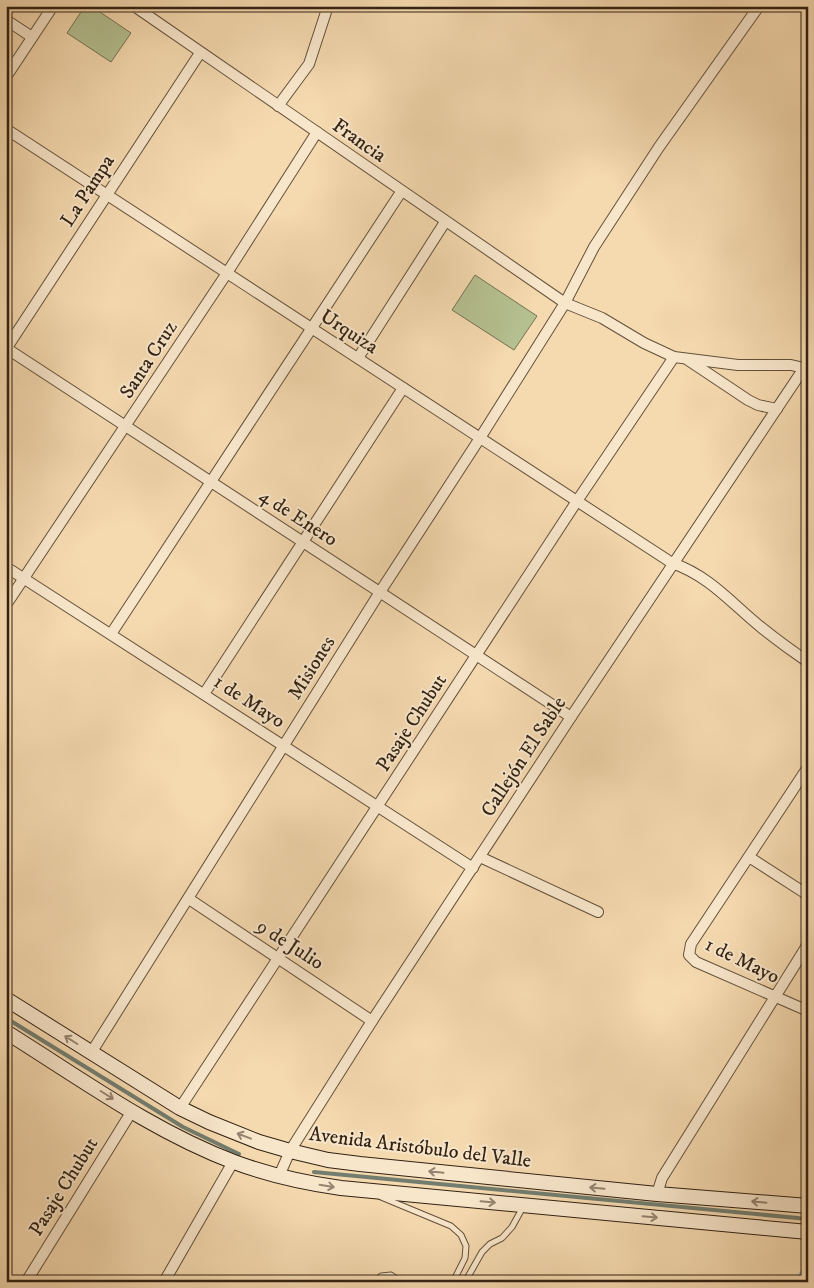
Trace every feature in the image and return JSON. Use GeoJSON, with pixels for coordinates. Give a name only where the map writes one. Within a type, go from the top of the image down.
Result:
{"type":"FeatureCollection","features":[{"type":"Feature","properties":{"kind":"main road","name":"Avenida Aristóbulo del Valle"},"geometry":{"type":"LineString","coordinates":[[6,999],[180,1108],[234,1132],[290,1151],[328,1160],[360,1164],[657,1194],[808,1206]]}},
{"type":"Feature","properties":{"kind":"main road"},"geometry":{"type":"LineString","coordinates":[[6,1032],[132,1111],[178,1137],[233,1162],[279,1176],[314,1184],[366,1191],[808,1232]]}},
{"type":"Feature","properties":{"kind":"street"},"geometry":{"type":"LineString","coordinates":[[6,77],[54,6]]}},
{"type":"Feature","properties":{"kind":"street","name":"Francia"},"geometry":{"type":"LineString","coordinates":[[134,6],[565,303],[602,318],[644,343],[674,357],[738,365],[806,365]]}},
{"type":"Feature","properties":{"kind":"street"},"geometry":{"type":"LineString","coordinates":[[278,106],[309,64],[328,6]]}},
{"type":"Feature","properties":{"kind":"street","name":"Misiones"},"geometry":{"type":"LineString","coordinates":[[91,1052],[189,899],[380,592],[565,303],[594,247],[659,147],[759,6]]}},
{"type":"Feature","properties":{"kind":"street"},"geometry":{"type":"LineString","coordinates":[[6,20],[32,37]]}},
{"type":"Feature","properties":{"kind":"street","name":"La Pampa"},"geometry":{"type":"LineString","coordinates":[[6,348],[200,53]]}},
{"type":"Feature","properties":{"kind":"street","name":"Urquiza"},"geometry":{"type":"LineString","coordinates":[[6,129],[672,564],[690,569],[713,585],[761,627],[808,662]]}},
{"type":"Feature","properties":{"kind":"street","name":"Santa Cruz"},"geometry":{"type":"LineString","coordinates":[[6,605],[228,273],[317,132]]}},
{"type":"Feature","properties":{"kind":"street"},"geometry":{"type":"LineString","coordinates":[[110,634],[402,192]]}},
{"type":"Feature","properties":{"kind":"street"},"geometry":{"type":"LineString","coordinates":[[358,358],[445,222]]}},
{"type":"Feature","properties":{"kind":"street","name":"4 de Enero"},"geometry":{"type":"LineString","coordinates":[[6,348],[571,717]]}},
{"type":"Feature","properties":{"kind":"street","name":"Pasaje Chubut"},"geometry":{"type":"LineString","coordinates":[[180,1108],[674,357]]}},
{"type":"Feature","properties":{"kind":"street"},"geometry":{"type":"LineString","coordinates":[[685,358],[748,400],[758,405],[777,409]]}},
{"type":"Feature","properties":{"kind":"street","name":"Callejón El Sable"},"geometry":{"type":"LineString","coordinates":[[279,1176],[290,1151],[372,1021],[672,564],[806,365]]}},
{"type":"Feature","properties":{"kind":"street"},"geometry":{"type":"LineString","coordinates":[[204,694],[402,388]]}},
{"type":"Feature","properties":{"kind":"street","name":"1 de Mayo"},"geometry":{"type":"LineString","coordinates":[[6,567],[473,868]]}},
{"type":"Feature","properties":{"kind":"street"},"geometry":{"type":"LineString","coordinates":[[808,767],[749,857],[808,895]]}},
{"type":"Feature","properties":{"kind":"street"},"geometry":{"type":"LineString","coordinates":[[480,857],[598,912]]}},
{"type":"Feature","properties":{"kind":"street","name":"1 de Mayo"},"geometry":{"type":"LineString","coordinates":[[749,857],[691,944],[689,955],[696,962],[808,1011]]}},
{"type":"Feature","properties":{"kind":"street","name":"9 de Julio"},"geometry":{"type":"LineString","coordinates":[[189,899],[372,1021]]}},
{"type":"Feature","properties":{"kind":"street"},"geometry":{"type":"LineString","coordinates":[[657,1194],[662,1178],[808,944]]}},
{"type":"Feature","properties":{"kind":"street","name":"Pasaje Chubut"},"geometry":{"type":"LineString","coordinates":[[26,1282],[132,1111]]}},
{"type":"Feature","properties":{"kind":"street"},"geometry":{"type":"LineString","coordinates":[[164,1282],[233,1162]]}},
{"type":"Feature","properties":{"kind":"lane"},"geometry":{"type":"LineString","coordinates":[[366,1191],[451,1226],[461,1234],[466,1246],[465,1258],[453,1282]]}},
{"type":"Feature","properties":{"kind":"lane"},"geometry":{"type":"LineString","coordinates":[[465,1282],[482,1252],[490,1244],[502,1238],[512,1227],[524,1205]]}},
{"type":"Feature","properties":{"kind":"lane"},"geometry":{"type":"LineString","coordinates":[[377,1282],[380,1276],[391,1276],[401,1282]]}},
{"type":"Feature","properties":{"kind":"green space"},"geometry":{"type":"Polygon","coordinates":[[[85,6],[91,6],[131,33],[111,62],[67,33],[85,6]]]}},
{"type":"Feature","properties":{"kind":"green space"},"geometry":{"type":"Polygon","coordinates":[[[475,275],[537,316],[514,350],[452,310],[475,275]]]}},
{"type":"Feature","properties":{"kind":"waterway"},"geometry":{"type":"LineString","coordinates":[[6,1018],[183,1127],[239,1154]]}},
{"type":"Feature","properties":{"kind":"waterway"},"geometry":{"type":"LineString","coordinates":[[314,1172],[808,1219]]}},
{"type":"Feature","properties":{"kind":"waterway"},"geometry":{"type":"LineString","coordinates":[[801,1282],[808,1270]]}}]}
